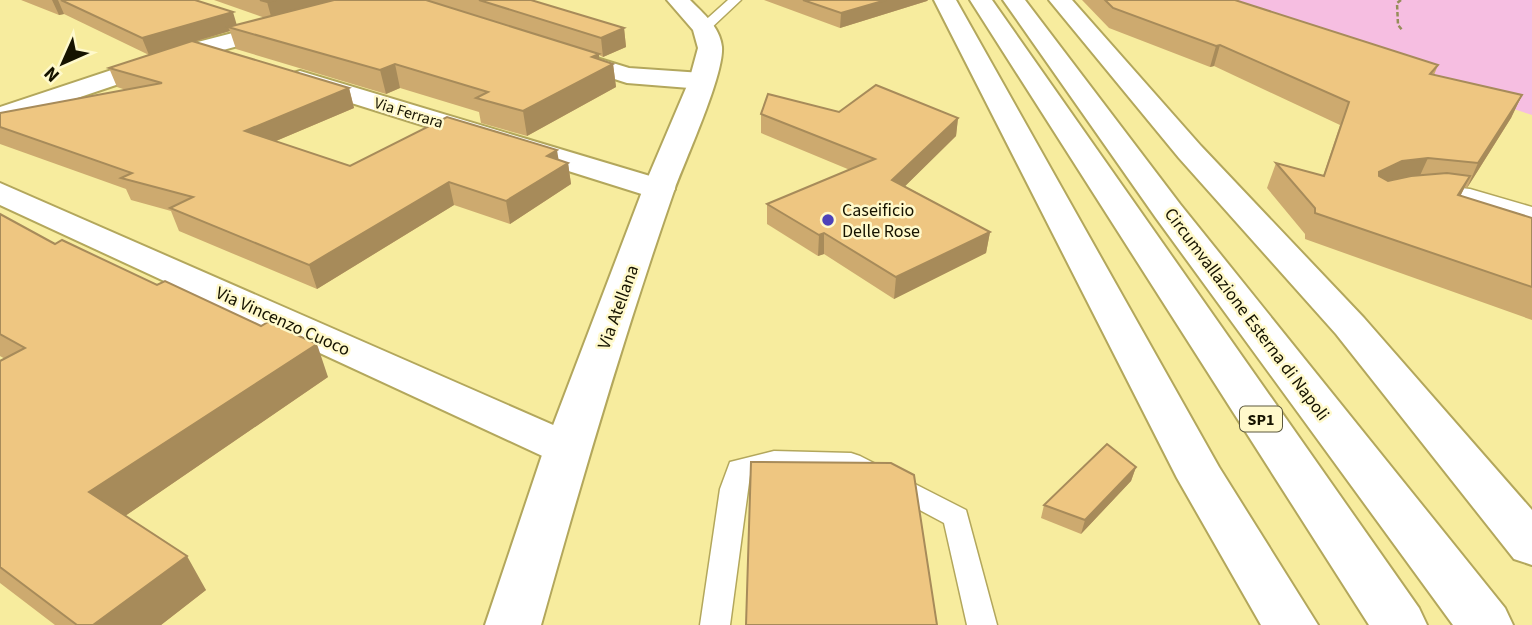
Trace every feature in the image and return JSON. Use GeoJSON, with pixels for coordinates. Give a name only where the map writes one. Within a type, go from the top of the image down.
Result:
{"type":"FeatureCollection","features":[{"type":"Feature","properties":{"kind":"main road"},"geometry":{"type":"LineString","coordinates":[[678,0],[704,28]]}},
{"type":"Feature","properties":{"kind":"main road"},"geometry":{"type":"LineString","coordinates":[[945,0],[1201,478],[1290,625]]}},
{"type":"Feature","properties":{"kind":"main road","name":"SP1"},"geometry":{"type":"LineString","coordinates":[[981,0],[1399,625]]}},
{"type":"Feature","properties":{"kind":"main road","name":"Circumvallazione Esterna di Napoli"},"geometry":{"type":"LineString","coordinates":[[1014,0],[1168,211],[1485,625]]}},
{"type":"Feature","properties":{"kind":"main road"},"geometry":{"type":"LineString","coordinates":[[1060,0],[1190,152],[1350,326],[1532,545]]}},
{"type":"Feature","properties":{"kind":"main road"},"geometry":{"type":"LineString","coordinates":[[0,116],[199,48],[396,1]]}},
{"type":"Feature","properties":{"kind":"main road"},"geometry":{"type":"LineString","coordinates":[[234,17],[271,30]]}},
{"type":"Feature","properties":{"kind":"main road","name":"Via Atellana"},"geometry":{"type":"LineString","coordinates":[[513,625],[566,449],[659,189],[702,81],[710,48],[704,28]]}},
{"type":"Feature","properties":{"kind":"main road"},"geometry":{"type":"LineString","coordinates":[[536,46],[627,75],[702,81]]}},
{"type":"Feature","properties":{"kind":"main road","name":"Via Ferrara"},"geometry":{"type":"LineString","coordinates":[[199,48],[659,189]]}},
{"type":"Feature","properties":{"kind":"main road","name":"Via Vincenzo Cuoco"},"geometry":{"type":"LineString","coordinates":[[0,193],[566,449]]}},
{"type":"Feature","properties":{"kind":"lane"},"geometry":{"type":"LineString","coordinates":[[704,28],[735,0]]}},
{"type":"Feature","properties":{"kind":"lane"},"geometry":{"type":"LineString","coordinates":[[1422,191],[1469,194],[1532,214]]}},
{"type":"Feature","properties":{"kind":"lane"},"geometry":{"type":"LineString","coordinates":[[715,625],[733,489],[739,468],[774,460],[851,462],[956,517],[982,625]]}},
{"type":"Feature","properties":{"kind":"path"},"geometry":{"type":"LineString","coordinates":[[1401,0],[1397,3],[1398,25],[1404,32]]}},
{"type":"Feature","properties":{"kind":"shaded area"},"geometry":{"type":"Polygon","coordinates":[[[1178,0],[1532,0],[1532,115],[1178,0]]]}},
{"type":"Feature","properties":{"kind":"building"},"geometry":{"type":"Polygon","coordinates":[[[61,0],[195,0],[233,12],[142,38],[61,0]]]}},
{"type":"Feature","properties":{"kind":"building"},"geometry":{"type":"Polygon","coordinates":[[[334,0],[426,0],[599,54],[592,57],[613,64],[523,111],[476,98],[488,92],[395,64],[380,70],[228,27],[334,0]]]}},
{"type":"Feature","properties":{"kind":"building"},"geometry":{"type":"Polygon","coordinates":[[[479,0],[531,0],[624,28],[601,38],[479,0]]]}},
{"type":"Feature","properties":{"kind":"building"},"geometry":{"type":"Polygon","coordinates":[[[803,0],[886,0],[841,13],[803,0]]]}},
{"type":"Feature","properties":{"kind":"building"},"geometry":{"type":"Polygon","coordinates":[[[1105,0],[1235,0],[1438,65],[1430,74],[1522,95],[1478,163],[1428,158],[1402,161],[1379,172],[1379,176],[1388,181],[1447,173],[1470,176],[1458,195],[1532,218],[1532,287],[1315,213],[1315,208],[1276,163],[1324,176],[1349,102],[1220,45],[1216,46],[1113,8],[1105,0]]]}},
{"type":"Feature","properties":{"kind":"building"},"geometry":{"type":"Polygon","coordinates":[[[192,41],[349,88],[245,131],[350,166],[447,117],[557,150],[547,156],[568,163],[506,201],[449,182],[309,265],[170,208],[193,197],[121,178],[132,173],[0,127],[0,113],[162,83],[109,68],[192,41]]]}},
{"type":"Feature","properties":{"kind":"building"},"geometry":{"type":"Polygon","coordinates":[[[876,85],[958,118],[892,180],[990,232],[896,277],[824,233],[819,235],[767,204],[875,159],[761,114],[768,94],[839,112],[876,85]]]}},
{"type":"Feature","properties":{"kind":"building"},"geometry":{"type":"Polygon","coordinates":[[[0,214],[55,244],[62,240],[157,285],[165,281],[261,326],[268,322],[317,344],[89,492],[187,556],[93,625],[77,625],[0,567],[0,361],[25,348],[0,334],[0,214]]]}},
{"type":"Feature","properties":{"kind":"building"},"geometry":{"type":"Polygon","coordinates":[[[1107,444],[1136,467],[1085,520],[1044,505],[1107,444]]]}},
{"type":"Feature","properties":{"kind":"building"},"geometry":{"type":"Polygon","coordinates":[[[751,462],[891,463],[914,475],[937,625],[746,625],[751,462]]]}},
{"type":"Feature","properties":{"kind":"place","name":"Caseificio Delle Rose"},"geometry":{"type":"Point","coordinates":[828,220]}}]}
